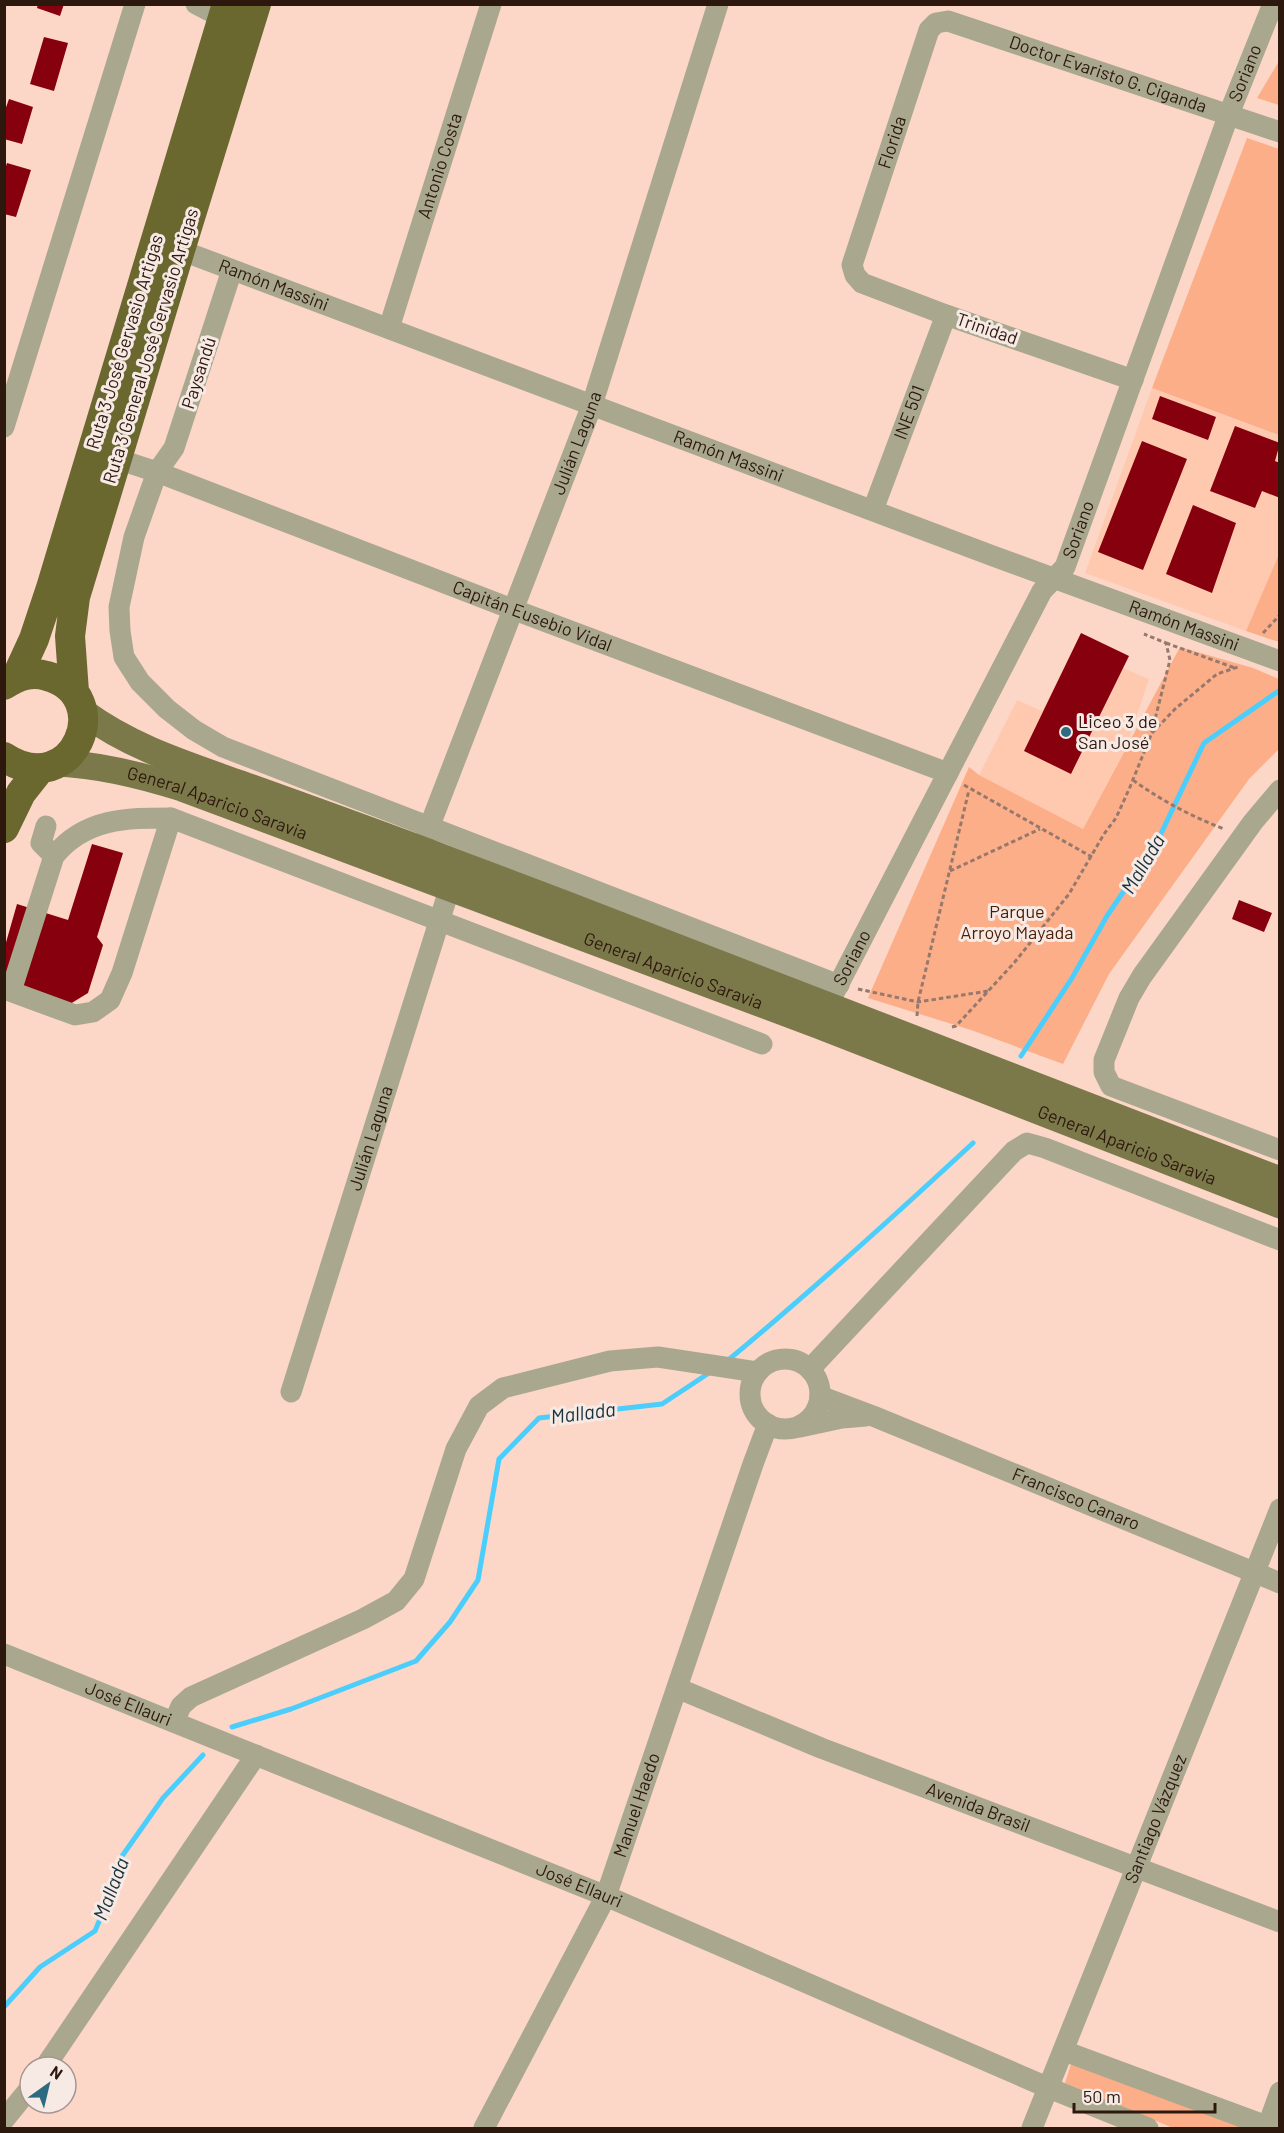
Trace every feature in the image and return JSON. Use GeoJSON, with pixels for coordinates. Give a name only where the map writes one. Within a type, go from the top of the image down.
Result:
{"type":"FeatureCollection","features":[{"type":"Feature","properties":{"kind":"highway","name":"Ruta 3 General José Gervasio Artigas"},"geometry":{"type":"LineString","coordinates":[[49,766],[74,751],[82,732],[70,636],[75,597],[256,4]]}},
{"type":"Feature","properties":{"kind":"highway","name":"Ruta 3 José Gervasio Artigas"},"geometry":{"type":"LineString","coordinates":[[11,681],[34,639],[51,588],[225,11]]}},
{"type":"Feature","properties":{"kind":"highway"},"geometry":{"type":"LineString","coordinates":[[11,681],[38,673],[58,679],[79,702]]}},
{"type":"Feature","properties":{"kind":"highway"},"geometry":{"type":"LineString","coordinates":[[4,757],[22,767],[49,766]]}},
{"type":"Feature","properties":{"kind":"highway"},"geometry":{"type":"LineString","coordinates":[[4,828],[21,793],[49,766]]}},
{"type":"Feature","properties":{"kind":"main road","name":"General Aparicio Saravia"},"geometry":{"type":"LineString","coordinates":[[79,702],[106,729],[126,741],[421,849],[829,1004],[1280,1180]]}},
{"type":"Feature","properties":{"kind":"main road","name":"General Aparicio Saravia"},"geometry":{"type":"LineString","coordinates":[[49,766],[87,764],[109,768],[421,849],[450,887],[829,1004],[1280,1205]]}},
{"type":"Feature","properties":{"kind":"street"},"geometry":{"type":"LineString","coordinates":[[4,428],[135,4]]}},
{"type":"Feature","properties":{"kind":"street"},"geometry":{"type":"LineString","coordinates":[[196,4],[225,11]]}},
{"type":"Feature","properties":{"kind":"street","name":"Antonio Costa"},"geometry":{"type":"LineString","coordinates":[[389,328],[491,4]]}},
{"type":"Feature","properties":{"kind":"street","name":"Julián Laguna"},"geometry":{"type":"LineString","coordinates":[[421,849],[592,405],[718,4]]}},
{"type":"Feature","properties":{"kind":"street","name":"Soriano"},"geometry":{"type":"LineString","coordinates":[[829,1004],[1042,591],[1065,567],[1229,114],[1273,4]]}},
{"type":"Feature","properties":{"kind":"street","name":"Doctor Evaristo G. Ciganda"},"geometry":{"type":"LineString","coordinates":[[936,23],[948,21],[1280,132]]}},
{"type":"Feature","properties":{"kind":"street","name":"Florida"},"geometry":{"type":"LineString","coordinates":[[852,265],[930,30],[936,23]]}},
{"type":"Feature","properties":{"kind":"street","name":"Ramón Massini"},"geometry":{"type":"LineString","coordinates":[[180,250],[1280,661]]}},
{"type":"Feature","properties":{"kind":"street","name":"Trinidad"},"geometry":{"type":"LineString","coordinates":[[852,265],[855,275],[862,283],[946,315],[1133,380]]}},
{"type":"Feature","properties":{"kind":"street","name":"Paysandú"},"geometry":{"type":"LineString","coordinates":[[157,472],[174,448],[232,270]]}},
{"type":"Feature","properties":{"kind":"street","name":"INE 501"},"geometry":{"type":"LineString","coordinates":[[873,510],[946,315]]}},
{"type":"Feature","properties":{"kind":"street","name":"Capitán Eusebio Vidal"},"geometry":{"type":"LineString","coordinates":[[117,459],[157,472],[512,609],[948,772]]}},
{"type":"Feature","properties":{"kind":"street","name":"General Aparicio Saravia"},"geometry":{"type":"LineString","coordinates":[[157,472],[134,537],[118,607],[124,657],[140,682],[167,709],[194,730],[421,849]]}},
{"type":"Feature","properties":{"kind":"street"},"geometry":{"type":"LineString","coordinates":[[1280,790],[1142,976],[1129,998],[1104,1060],[1104,1072],[1111,1086],[1280,1150]]}},
{"type":"Feature","properties":{"kind":"street"},"geometry":{"type":"LineString","coordinates":[[127,818],[171,818],[122,973],[110,1000],[93,1012],[75,1015],[8,990],[54,856],[63,846],[92,826],[127,818]]}},
{"type":"Feature","properties":{"kind":"street","name":"General Aparicio Saravia"},"geometry":{"type":"LineString","coordinates":[[171,818],[762,1044]]}},
{"type":"Feature","properties":{"kind":"street"},"geometry":{"type":"LineString","coordinates":[[46,826],[41,843],[54,856]]}},
{"type":"Feature","properties":{"kind":"street","name":"Julián Laguna"},"geometry":{"type":"LineString","coordinates":[[291,1392],[450,887]]}},
{"type":"Feature","properties":{"kind":"street","name":"General Aparicio Saravia"},"geometry":{"type":"LineString","coordinates":[[810,1369],[1014,1151],[1027,1143],[1280,1240]]}},
{"type":"Feature","properties":{"kind":"street"},"geometry":{"type":"LineString","coordinates":[[174,1722],[181,1706],[192,1697],[363,1619],[396,1601],[414,1579],[456,1449],[478,1406],[503,1388],[610,1361],[657,1357],[748,1377],[764,1365],[783,1359],[793,1359],[810,1369],[816,1377],[820,1396],[813,1415],[769,1445],[753,1464]]}},
{"type":"Feature","properties":{"kind":"street"},"geometry":{"type":"LineString","coordinates":[[748,1377],[754,1410],[760,1418],[777,1428],[798,1427],[842,1418],[873,1416]]}},
{"type":"Feature","properties":{"kind":"street","name":"Francisco Canaro"},"geometry":{"type":"LineString","coordinates":[[820,1396],[1280,1583]]}},
{"type":"Feature","properties":{"kind":"street","name":"Manuel Haedo"},"geometry":{"type":"LineString","coordinates":[[484,2128],[606,1896],[768,1424]]}},
{"type":"Feature","properties":{"kind":"street","name":"Santiago Vázquez"},"geometry":{"type":"LineString","coordinates":[[1032,2128],[1280,1509]]}},
{"type":"Feature","properties":{"kind":"street","name":"José Ellauri"},"geometry":{"type":"LineString","coordinates":[[4,1654],[606,1896],[1049,2088],[1148,2128]]}},
{"type":"Feature","properties":{"kind":"street","name":"Avenida Brasil"},"geometry":{"type":"LineString","coordinates":[[677,1688],[821,1748],[1280,1922]]}},
{"type":"Feature","properties":{"kind":"street"},"geometry":{"type":"LineString","coordinates":[[53,2055],[256,1755]]}},
{"type":"Feature","properties":{"kind":"street"},"geometry":{"type":"LineString","coordinates":[[1064,2051],[1269,2128],[1280,2092]]}},
{"type":"Feature","properties":{"kind":"street"},"geometry":{"type":"LineString","coordinates":[[4,2120],[18,2103]]}},
{"type":"Feature","properties":{"kind":"path"},"geometry":{"type":"LineString","coordinates":[[1150,735],[1217,674],[1236,668],[1280,615]]}},
{"type":"Feature","properties":{"kind":"path"},"geometry":{"type":"LineString","coordinates":[[1136,631],[1236,668]]}},
{"type":"Feature","properties":{"kind":"path"},"geometry":{"type":"LineString","coordinates":[[946,1029],[956,1026],[989,991],[1070,894],[1104,834],[1116,818],[1150,735],[1170,660],[1166,643]]}},
{"type":"Feature","properties":{"kind":"path"},"geometry":{"type":"LineString","coordinates":[[948,772],[969,789],[1092,857]]}},
{"type":"Feature","properties":{"kind":"path"},"geometry":{"type":"LineString","coordinates":[[1133,780],[1185,813],[1243,837]]}},
{"type":"Feature","properties":{"kind":"path"},"geometry":{"type":"LineString","coordinates":[[917,1023],[918,1002],[969,789]]}},
{"type":"Feature","properties":{"kind":"path"},"geometry":{"type":"LineString","coordinates":[[950,871],[1040,830]]}},
{"type":"Feature","properties":{"kind":"path"},"geometry":{"type":"LineString","coordinates":[[829,1004],[918,1002],[989,991]]}},
{"type":"Feature","properties":{"kind":"shaded area"},"geometry":{"type":"Polygon","coordinates":[[[1152,388],[1279,435],[1279,554],[1246,631],[1085,573],[1152,388]]]}},
{"type":"Feature","properties":{"kind":"shaded area","name":"Liceo 3 de San José"},"geometry":{"type":"Polygon","coordinates":[[[1081,633],[1129,656],[1123,668],[1149,679],[1127,745],[1083,829],[979,775],[1017,700],[1042,711],[1081,633]]]}},
{"type":"Feature","properties":{"kind":"green space"},"geometry":{"type":"Polygon","coordinates":[[[1279,61],[1279,105],[1257,98],[1279,61]]]}},
{"type":"Feature","properties":{"kind":"green space"},"geometry":{"type":"Polygon","coordinates":[[[1247,138],[1279,149],[1279,435],[1152,388],[1247,138]]]}},
{"type":"Feature","properties":{"kind":"green space"},"geometry":{"type":"Polygon","coordinates":[[[1279,554],[1279,642],[1246,631],[1279,554]]]}},
{"type":"Feature","properties":{"kind":"green space","name":"Parque Arroyo Mayada"},"geometry":{"type":"Polygon","coordinates":[[[1180,647],[1253,668],[1279,679],[1279,749],[1249,779],[1109,974],[1063,1064],[971,1030],[868,998],[969,767],[979,775],[1083,829],[1180,647]]]}},
{"type":"Feature","properties":{"kind":"green space"},"geometry":{"type":"Polygon","coordinates":[[[1072,2061],[1247,2128],[1173,2128],[1065,2083],[1072,2061]]]}},
{"type":"Feature","properties":{"kind":"building"},"geometry":{"type":"Polygon","coordinates":[[[38,4],[64,4],[60,16],[37,8],[38,4]]]}},
{"type":"Feature","properties":{"kind":"building"},"geometry":{"type":"Polygon","coordinates":[[[44,37],[68,43],[54,91],[30,84],[44,37]]]}},
{"type":"Feature","properties":{"kind":"building"},"geometry":{"type":"Polygon","coordinates":[[[9,99],[33,107],[22,144],[4,139],[4,113],[9,99]]]}},
{"type":"Feature","properties":{"kind":"building"},"geometry":{"type":"Polygon","coordinates":[[[7,163],[31,170],[16,217],[4,214],[4,172],[7,163]]]}},
{"type":"Feature","properties":{"kind":"building"},"geometry":{"type":"Polygon","coordinates":[[[1160,396],[1216,417],[1208,440],[1152,419],[1160,396]]]}},
{"type":"Feature","properties":{"kind":"building"},"geometry":{"type":"Polygon","coordinates":[[[1235,426],[1280,443],[1275,461],[1280,463],[1280,498],[1262,491],[1255,508],[1210,491],[1235,426]]]}},
{"type":"Feature","properties":{"kind":"building"},"geometry":{"type":"Polygon","coordinates":[[[1142,441],[1187,459],[1143,570],[1098,552],[1142,441]]]}},
{"type":"Feature","properties":{"kind":"building"},"geometry":{"type":"Polygon","coordinates":[[[1193,505],[1236,523],[1212,593],[1166,574],[1193,505]]]}},
{"type":"Feature","properties":{"kind":"building"},"geometry":{"type":"Polygon","coordinates":[[[1081,633],[1129,656],[1071,774],[1024,751],[1081,633]]]}},
{"type":"Feature","properties":{"kind":"building"},"geometry":{"type":"Polygon","coordinates":[[[92,844],[123,853],[97,937],[103,945],[88,993],[70,1004],[5,983],[5,946],[17,904],[68,920],[92,844]]]}},
{"type":"Feature","properties":{"kind":"building"},"geometry":{"type":"Polygon","coordinates":[[[1239,900],[1272,913],[1264,932],[1232,919],[1239,900]]]}},
{"type":"Feature","properties":{"kind":"waterway","name":"Mallada"},"geometry":{"type":"LineString","coordinates":[[1021,1056],[1072,978],[1107,916],[1157,842],[1204,743],[1280,690]]}},
{"type":"Feature","properties":{"kind":"waterway","name":"Mallada"},"geometry":{"type":"LineString","coordinates":[[727,1361],[852,1254],[973,1143]]}},
{"type":"Feature","properties":{"kind":"waterway","name":"Mallada"},"geometry":{"type":"LineString","coordinates":[[232,1727],[291,1709],[416,1661],[450,1622],[478,1580],[499,1459],[539,1418],[662,1404],[712,1371]]}},
{"type":"Feature","properties":{"kind":"waterway","name":"Mallada"},"geometry":{"type":"LineString","coordinates":[[4,2007],[40,1967],[95,1931],[108,1900],[120,1859],[163,1798],[203,1755]]}},
{"type":"Feature","properties":{"kind":"place","name":"Liceo 3 de San José"},"geometry":{"type":"Point","coordinates":[1066,732]}}]}
